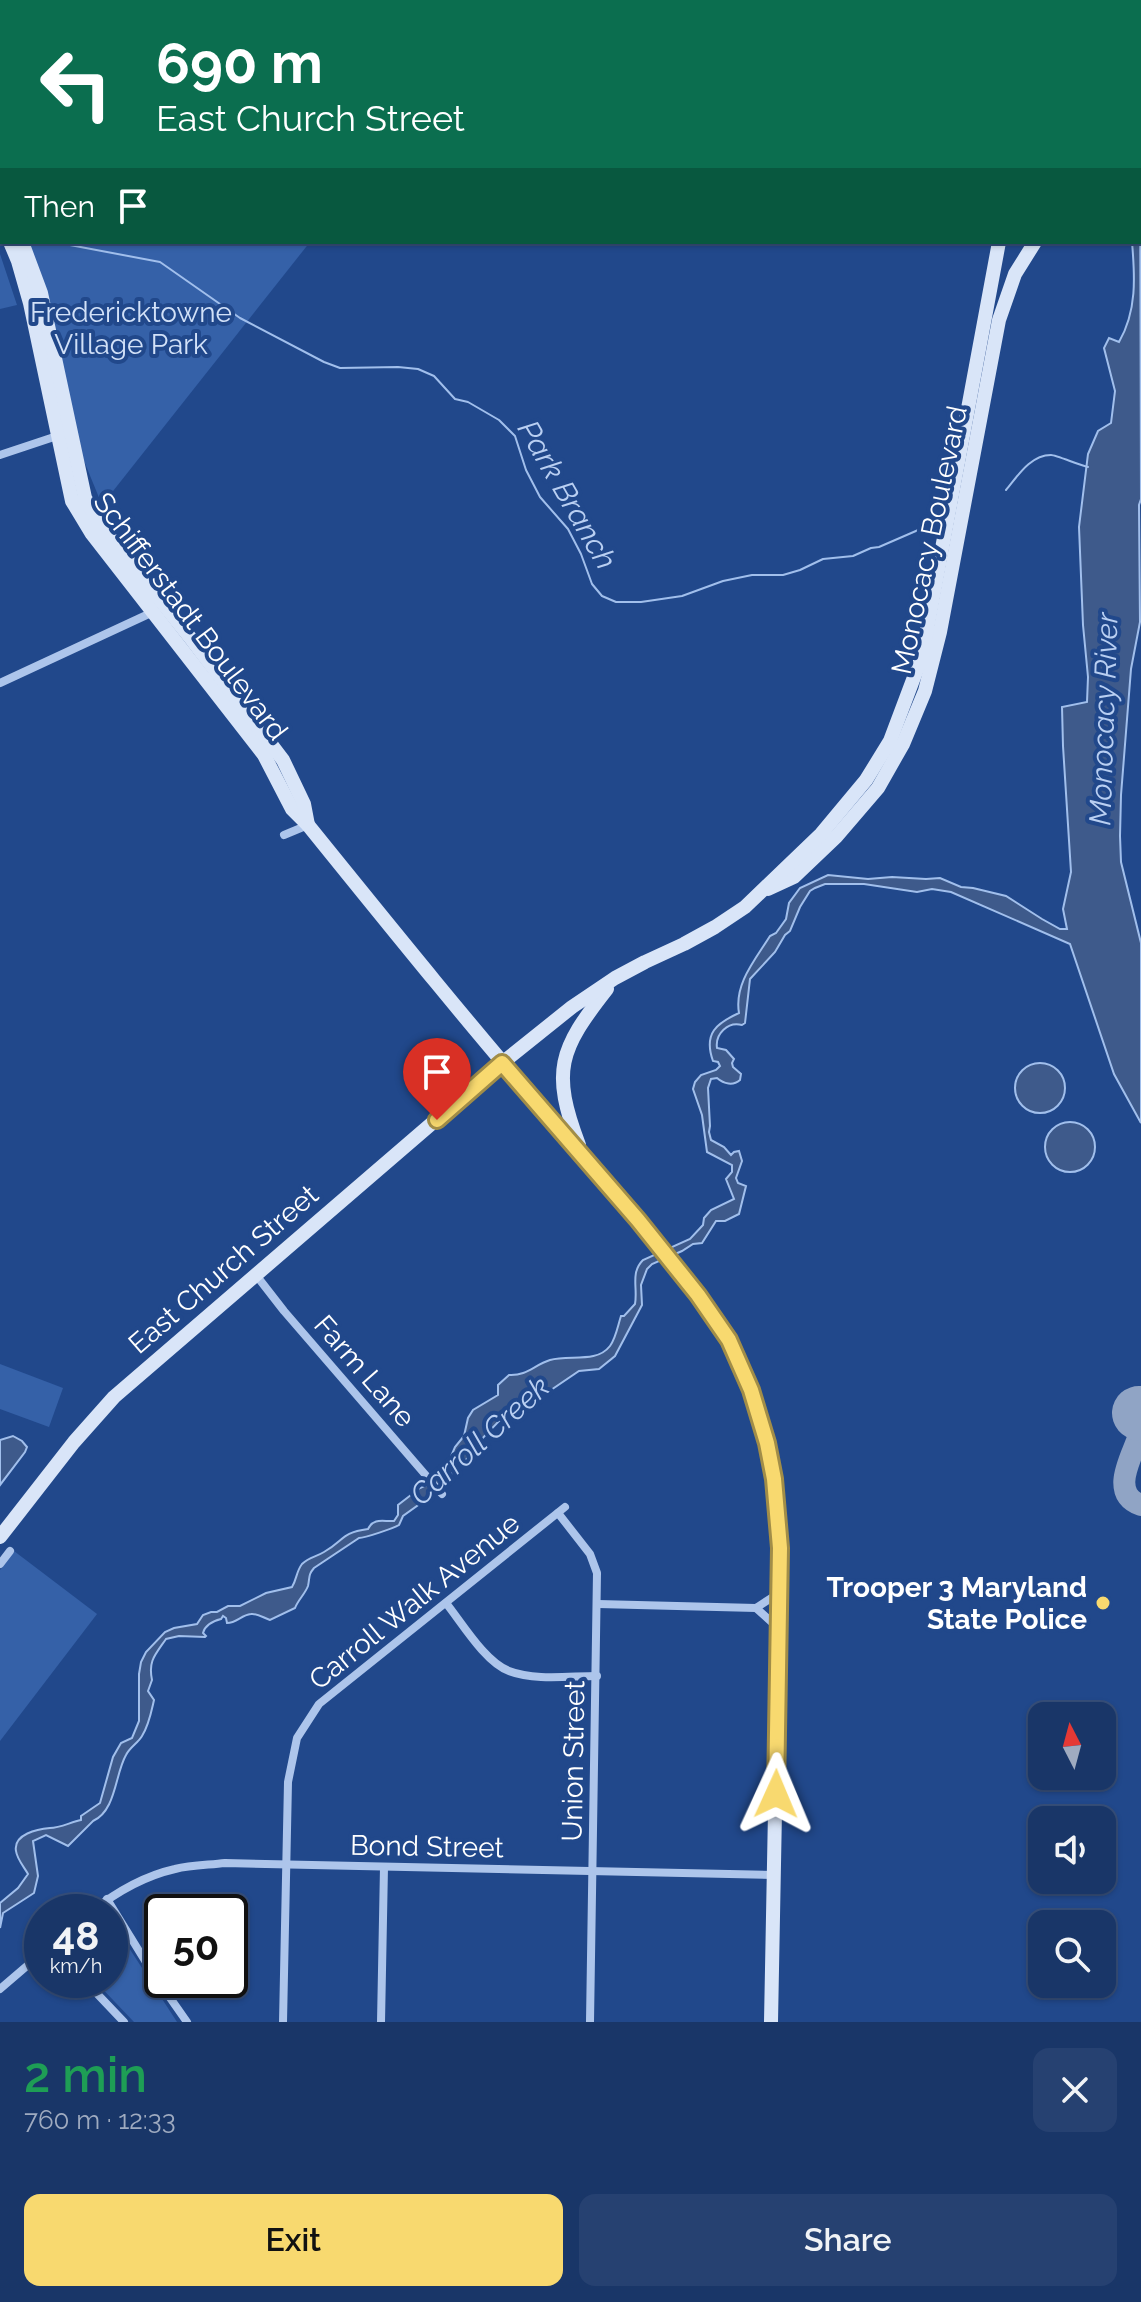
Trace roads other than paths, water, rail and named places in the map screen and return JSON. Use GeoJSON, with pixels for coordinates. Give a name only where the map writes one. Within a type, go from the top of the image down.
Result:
{"type":"FeatureCollection","features":[{"type":"Feature","properties":{"kind":"main road","name":"Schifferstadt Boulevard"},"geometry":{"type":"LineString","coordinates":[[11,244],[30,303],[64,434],[85,498],[100,525],[264,755],[292,809],[502,1063]]}},
{"type":"Feature","properties":{"kind":"main road","name":"Schifferstadt Boulevard"},"geometry":{"type":"LineString","coordinates":[[23,244],[41,293],[64,434]]}},
{"type":"Feature","properties":{"kind":"main road","name":"Monocacy Boulevard"},"geometry":{"type":"LineString","coordinates":[[502,1063],[572,1007],[615,978],[715,927],[745,907],[821,834],[866,780],[890,741],[922,656],[999,244]]}},
{"type":"Feature","properties":{"kind":"main road","name":"Monocacy Boulevard"},"geometry":{"type":"LineString","coordinates":[[764,890],[794,877],[836,837],[878,788],[903,744],[925,691],[940,632],[999,320],[1015,274],[1032,246]]}},
{"type":"Feature","properties":{"kind":"main road"},"geometry":{"type":"LineString","coordinates":[[586,1160],[563,1099],[563,1066],[571,1040],[615,978]]}},
{"type":"Feature","properties":{"kind":"main road"},"geometry":{"type":"LineString","coordinates":[[502,1063],[638,1220],[698,1295],[729,1340],[751,1390],[767,1443],[774,1479],[780,1548],[771,2022]]}},
{"type":"Feature","properties":{"kind":"main road","name":"East Church Street"},"geometry":{"type":"LineString","coordinates":[[0,1537],[74,1442],[114,1397],[502,1063]]}},
{"type":"Feature","properties":{"kind":"street"},"geometry":{"type":"LineString","coordinates":[[0,455],[64,434]]}},
{"type":"Feature","properties":{"kind":"street"},"geometry":{"type":"LineString","coordinates":[[0,683],[159,609]]}},
{"type":"Feature","properties":{"kind":"street"},"geometry":{"type":"LineString","coordinates":[[284,835],[308,825]]}},
{"type":"Feature","properties":{"kind":"street","name":"Farm Lane"},"geometry":{"type":"LineString","coordinates":[[256,1275],[442,1494]]}},
{"type":"Feature","properties":{"kind":"street","name":"Carroll Walk Avenue"},"geometry":{"type":"LineString","coordinates":[[283,2022],[288,1782],[294,1746],[304,1725],[319,1704],[561,1510]]}},
{"type":"Feature","properties":{"kind":"street","name":"Union Street"},"geometry":{"type":"LineString","coordinates":[[561,1510],[590,1554],[597,1573],[590,2022]]}},
{"type":"Feature","properties":{"kind":"street"},"geometry":{"type":"LineString","coordinates":[[0,1564],[10,1551]]}},
{"type":"Feature","properties":{"kind":"street"},"geometry":{"type":"LineString","coordinates":[[598,1604],[756,1608],[779,1593]]}},
{"type":"Feature","properties":{"kind":"street"},"geometry":{"type":"LineString","coordinates":[[446,1603],[482,1649],[496,1664],[509,1671],[531,1675],[597,1676]]}},
{"type":"Feature","properties":{"kind":"street"},"geometry":{"type":"LineString","coordinates":[[756,1608],[779,1629]]}},
{"type":"Feature","properties":{"kind":"street","name":"Bond Street"},"geometry":{"type":"LineString","coordinates":[[116,1894],[176,1868],[225,1863],[775,1875]]}},
{"type":"Feature","properties":{"kind":"street"},"geometry":{"type":"LineString","coordinates":[[381,2022],[384,1867]]}},
{"type":"Feature","properties":{"kind":"street"},"geometry":{"type":"LineString","coordinates":[[128,1931],[187,2022]]}},
{"type":"Feature","properties":{"kind":"street"},"geometry":{"type":"LineString","coordinates":[[0,1989],[24,1968]]}},
{"type":"Feature","properties":{"kind":"street"},"geometry":{"type":"LineString","coordinates":[[101,1998],[124,2022]]}},
{"type":"Feature","properties":{"kind":"water","name":"Monocacy River"},"geometry":{"type":"Polygon","coordinates":[[[1132,244],[1140,244],[1140,622],[1131,669],[1120,836],[1121,862],[1141,943],[1141,1123],[1114,1074],[1070,944],[951,892],[932,889],[917,892],[864,884],[825,884],[810,891],[790,931],[750,979],[745,1023],[727,1027],[717,1043],[717,1048],[726,1050],[734,1059],[733,1067],[741,1074],[740,1080],[731,1084],[717,1078],[711,1079],[708,1088],[711,1140],[731,1155],[739,1151],[742,1161],[736,1178],[738,1183],[746,1186],[739,1214],[725,1221],[716,1221],[702,1243],[693,1244],[647,1269],[641,1285],[642,1305],[615,1356],[599,1369],[579,1371],[520,1411],[499,1421],[435,1493],[403,1516],[399,1525],[359,1538],[314,1568],[307,1589],[295,1608],[270,1620],[251,1614],[227,1623],[223,1616],[206,1628],[203,1633],[205,1637],[166,1639],[152,1663],[152,1680],[148,1691],[154,1700],[148,1723],[122,1763],[111,1801],[101,1816],[68,1846],[46,1835],[33,1841],[38,1876],[34,1893],[24,1894],[24,1899],[3,1913],[0,1928],[0,1903],[18,1888],[28,1874],[17,1854],[18,1840],[33,1831],[81,1820],[81,1816],[100,1803],[113,1757],[121,1743],[132,1738],[139,1721],[141,1662],[165,1632],[197,1624],[203,1615],[211,1612],[228,1606],[240,1606],[266,1593],[292,1587],[300,1567],[307,1560],[347,1535],[368,1529],[376,1521],[394,1521],[398,1515],[398,1505],[429,1484],[447,1466],[455,1447],[464,1436],[473,1410],[498,1395],[498,1385],[509,1375],[526,1372],[550,1360],[590,1357],[604,1352],[614,1339],[621,1316],[635,1304],[636,1275],[643,1260],[690,1239],[711,1210],[734,1199],[726,1179],[732,1172],[732,1165],[707,1152],[702,1115],[693,1089],[701,1075],[720,1066],[713,1061],[710,1051],[711,1036],[718,1025],[739,1013],[740,992],[747,973],[770,936],[786,919],[789,903],[800,888],[828,875],[868,879],[940,878],[961,887],[1006,896],[1060,929],[1067,929],[1063,909],[1071,872],[1062,707],[1087,702],[1088,677],[1079,527],[1088,454],[1098,431],[1111,423],[1115,391],[1104,348],[1109,338],[1119,342],[1132,306],[1132,244]]]}},
{"type":"Feature","properties":{"kind":"water"},"geometry":{"type":"Polygon","coordinates":[[[1040,1063],[1058,1070],[1065,1088],[1058,1106],[1040,1113],[1022,1106],[1015,1088],[1022,1070],[1040,1063]]]}},
{"type":"Feature","properties":{"kind":"water"},"geometry":{"type":"Polygon","coordinates":[[[1070,1122],[1088,1129],[1095,1147],[1088,1165],[1070,1172],[1052,1165],[1045,1147],[1052,1129],[1070,1122]]]}},
{"type":"Feature","properties":{"kind":"water"},"geometry":{"type":"Polygon","coordinates":[[[13,1436],[27,1447],[0,1485],[0,1440],[13,1436]]]}},
{"type":"Feature","properties":{"kind":"waterway","name":"Park Branch"},"geometry":{"type":"LineString","coordinates":[[65,244],[160,262],[240,318],[340,368],[398,367],[418,369],[434,376],[455,399],[468,402],[499,420],[515,436],[526,470],[540,497],[568,529],[592,584],[602,596],[616,602],[682,596],[723,581],[752,575],[783,575],[823,559],[853,556],[932,524]]}},
{"type":"Feature","properties":{"kind":"waterway","name":"Park Branch"},"geometry":{"type":"LineString","coordinates":[[1006,490],[1025,468],[1043,456],[1054,455],[1088,467]]}},
{"type":"Feature","properties":{"kind":"place","name":"Trooper 3 Maryland State Police"},"geometry":{"type":"Point","coordinates":[1103,1603]}},
{"type":"Feature","properties":{"kind":"park label","name":"Fredericktowne Village Park"},"geometry":{"type":"Point","coordinates":[131,328]}},
{"type":"Feature","properties":{"kind":"water label","name":"Carroll Creek"},"geometry":{"type":"Point","coordinates":[480,1441]}}]}
